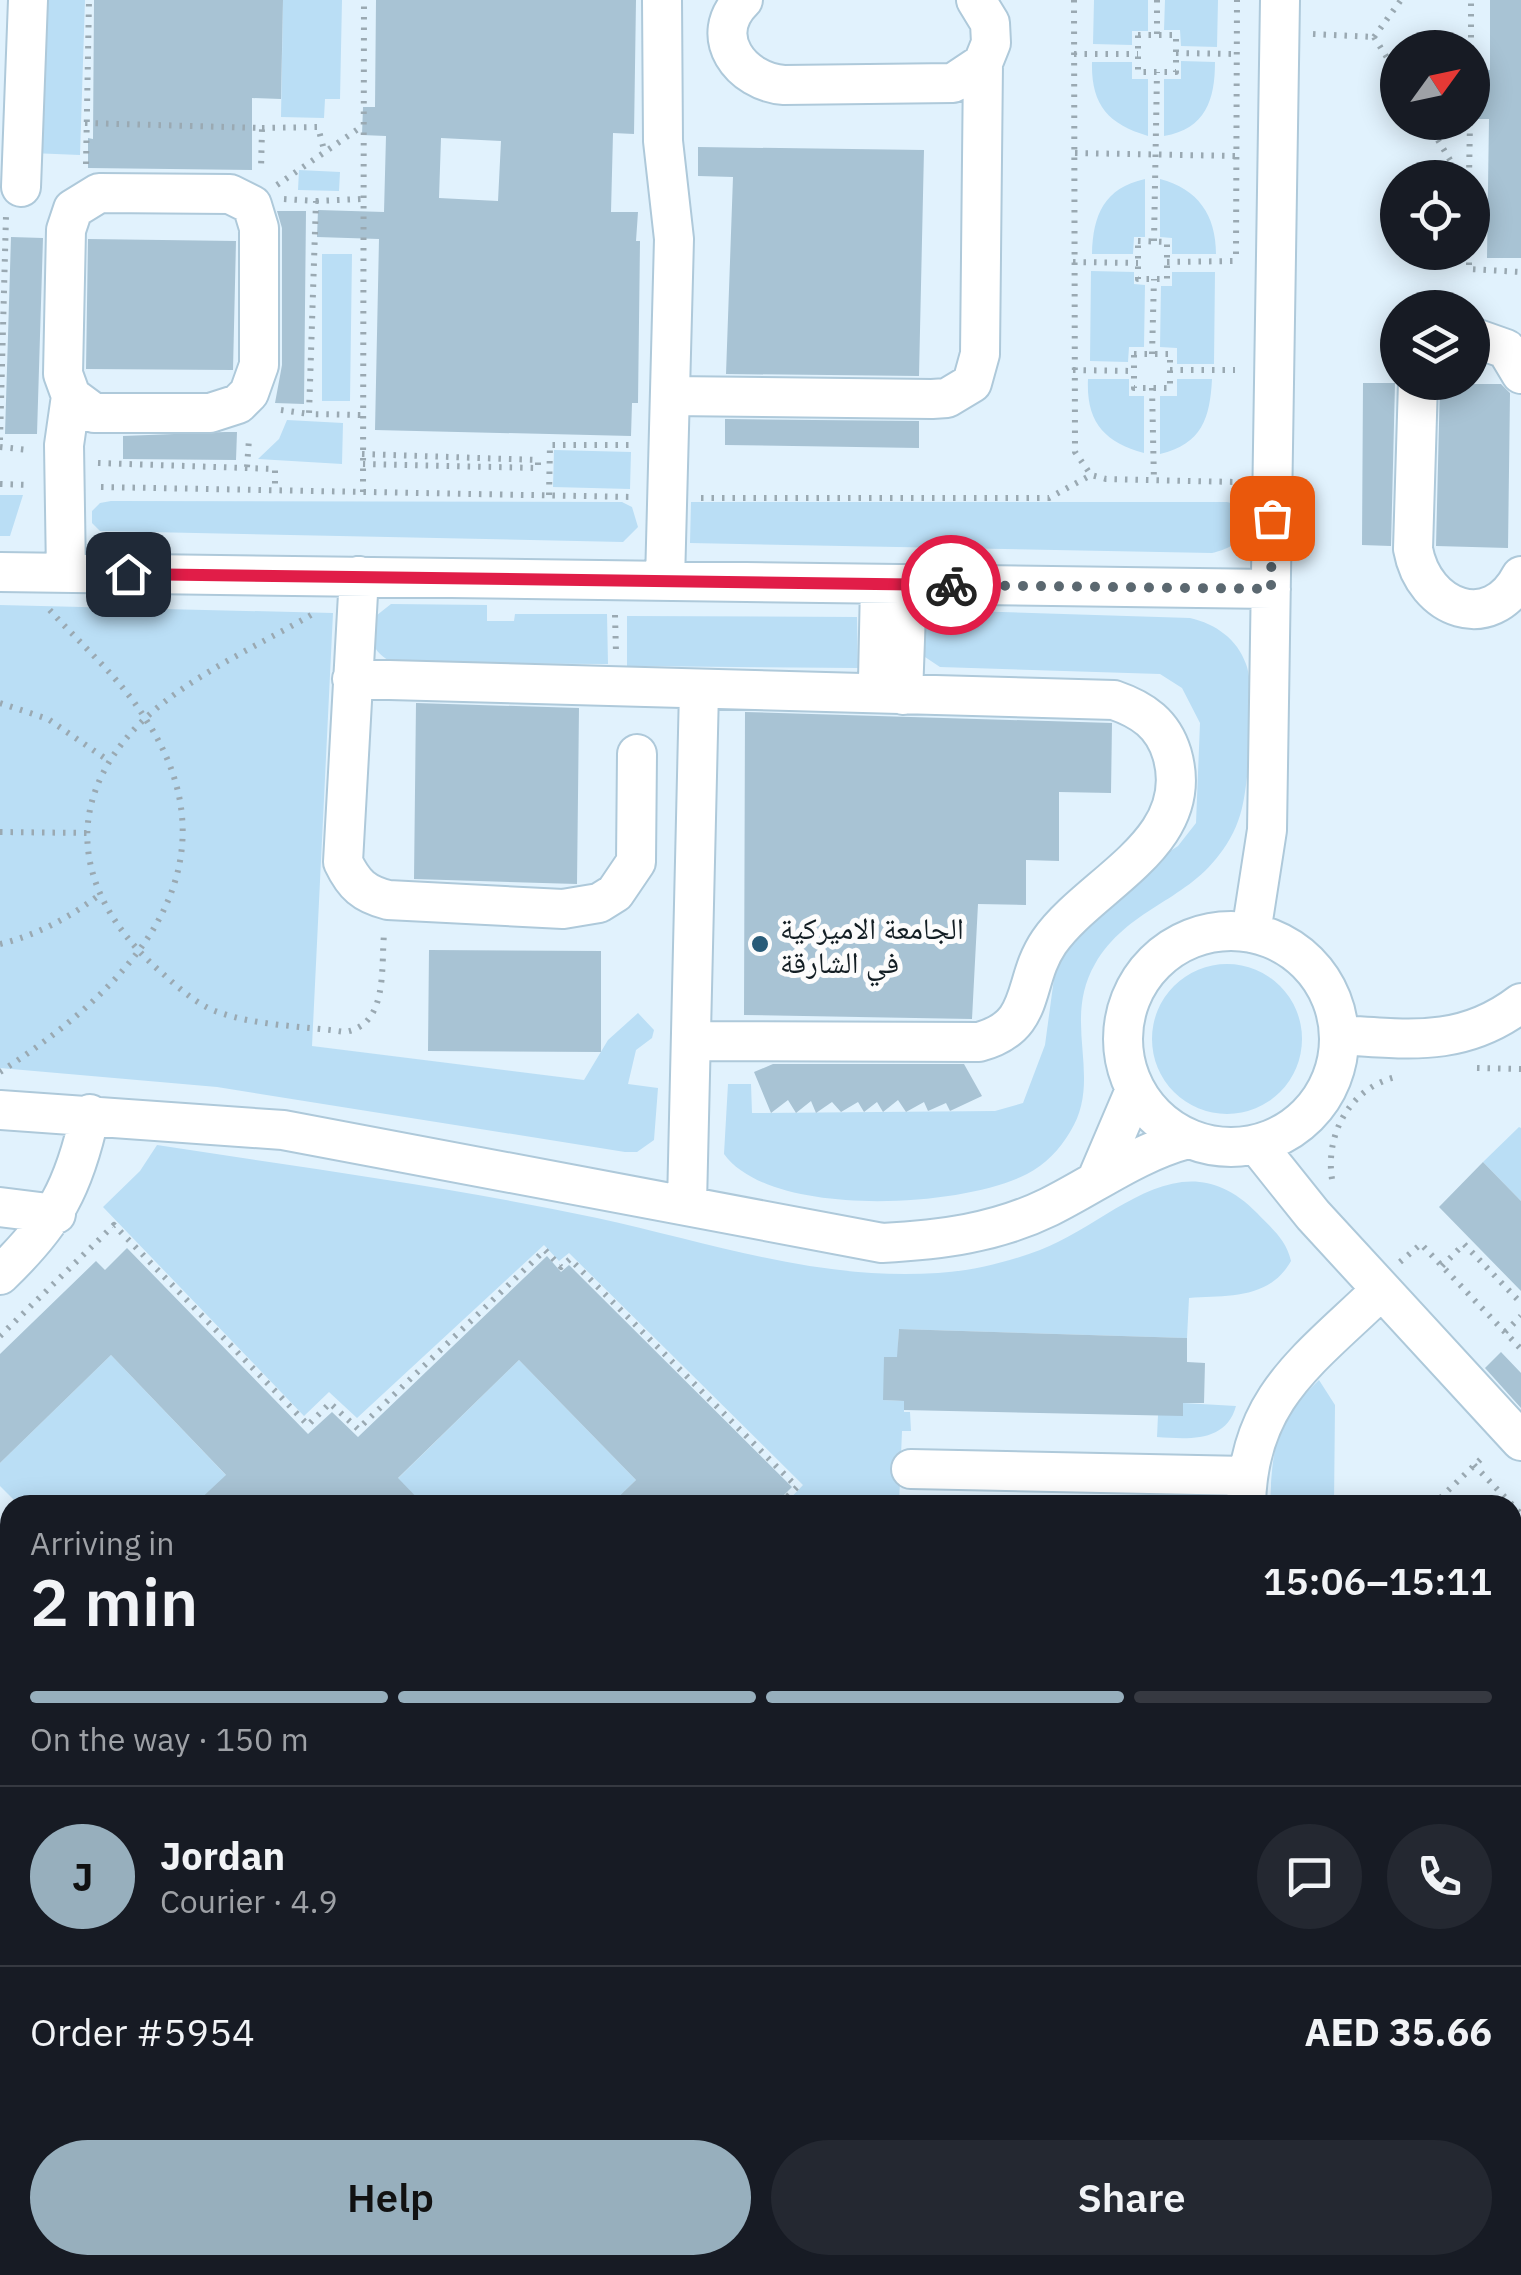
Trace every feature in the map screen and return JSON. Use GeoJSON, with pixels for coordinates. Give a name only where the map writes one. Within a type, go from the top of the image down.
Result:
{"type":"FeatureCollection","features":[{"type":"Feature","properties":{"kind":"street"},"geometry":{"type":"LineString","coordinates":[[28,0],[10,186],[66,192],[83,199]]}},
{"type":"Feature","properties":{"kind":"street"},"geometry":{"type":"LineString","coordinates":[[662,0],[663,142],[674,238],[665,581]]}},
{"type":"Feature","properties":{"kind":"street"},"geometry":{"type":"LineString","coordinates":[[743,0],[728,25],[728,44],[748,76],[765,84],[953,84],[983,62]]}},
{"type":"Feature","properties":{"kind":"street"},"geometry":{"type":"LineString","coordinates":[[670,396],[932,399],[960,393],[979,369],[983,62],[991,43],[990,23],[976,0]]}},
{"type":"Feature","properties":{"kind":"street"},"geometry":{"type":"LineString","coordinates":[[1251,933],[1267,830],[1280,0]]}},
{"type":"Feature","properties":{"kind":"street"},"geometry":{"type":"LineString","coordinates":[[52,586],[71,396],[63,374],[66,230],[83,199],[99,193],[230,194],[256,202],[259,365],[249,393],[225,410],[108,414],[82,406],[71,396]]}},
{"type":"Feature","properties":{"kind":"street"},"geometry":{"type":"LineString","coordinates":[[1494,333],[1521,374]]}},
{"type":"Feature","properties":{"kind":"street"},"geometry":{"type":"LineString","coordinates":[[1417,400],[1413,549],[1417,572],[1430,592],[1451,605],[1474,608],[1497,602],[1521,576]]}},
{"type":"Feature","properties":{"kind":"street"},"geometry":{"type":"LineString","coordinates":[[0,572],[52,586],[359,576],[1271,589]]}},
{"type":"Feature","properties":{"kind":"street"},"geometry":{"type":"LineString","coordinates":[[359,576],[343,862],[352,882],[368,895],[388,900],[563,908],[599,902],[615,893],[636,862],[637,754]]}},
{"type":"Feature","properties":{"kind":"street"},"geometry":{"type":"LineString","coordinates":[[891,695],[894,584]]}},
{"type":"Feature","properties":{"kind":"street"},"geometry":{"type":"LineString","coordinates":[[352,679],[1114,700],[1136,707],[1154,721],[1168,741],[1174,763],[1168,816],[1157,838],[1050,940],[1020,1017],[995,1038],[980,1042],[691,1041]]}},
{"type":"Feature","properties":{"kind":"street"},"geometry":{"type":"LineString","coordinates":[[686,1204],[700,690]]}},
{"type":"Feature","properties":{"kind":"street"},"geometry":{"type":"LineString","coordinates":[[1216,932],[1251,933],[1274,940],[1312,968],[1330,1000],[1339,1035],[1336,1064],[1317,1104],[1285,1134],[1258,1145],[1222,1147],[1188,1139],[1167,1127],[1135,1090],[1124,1057],[1124,1022],[1134,990],[1155,961],[1183,942],[1216,932]]}},
{"type":"Feature","properties":{"kind":"street"},"geometry":{"type":"LineString","coordinates":[[1339,1035],[1436,1040],[1491,1022],[1521,1003]]}},
{"type":"Feature","properties":{"kind":"street"},"geometry":{"type":"LineString","coordinates":[[1097,1180],[1135,1090]]}},
{"type":"Feature","properties":{"kind":"street"},"geometry":{"type":"LineString","coordinates":[[0,1110],[283,1130],[882,1243],[939,1240],[994,1228],[1048,1208],[1125,1161],[1188,1139]]}},
{"type":"Feature","properties":{"kind":"street"},"geometry":{"type":"LineString","coordinates":[[7,1254],[56,1214],[70,1190],[90,1114]]}},
{"type":"Feature","properties":{"kind":"street"},"geometry":{"type":"LineString","coordinates":[[1258,1145],[1312,1215],[1516,1436]]}},
{"type":"Feature","properties":{"kind":"street"},"geometry":{"type":"LineString","coordinates":[[0,1207],[56,1214]]}},
{"type":"Feature","properties":{"kind":"street"},"geometry":{"type":"LineString","coordinates":[[911,1469],[1246,1491],[1252,1445],[1276,1396],[1380,1291]]}},
{"type":"Feature","properties":{"kind":"path"},"geometry":{"type":"LineString","coordinates":[[83,199],[89,0]]}},
{"type":"Feature","properties":{"kind":"path"},"geometry":{"type":"LineString","coordinates":[[363,492],[364,0]]}},
{"type":"Feature","properties":{"kind":"path"},"geometry":{"type":"LineString","coordinates":[[1074,0],[1075,452],[1091,475]]}},
{"type":"Feature","properties":{"kind":"path"},"geometry":{"type":"LineString","coordinates":[[1157,0],[1157,35]]}},
{"type":"Feature","properties":{"kind":"path"},"geometry":{"type":"LineString","coordinates":[[1380,46],[1374,37],[1401,0]]}},
{"type":"Feature","properties":{"kind":"path"},"geometry":{"type":"LineString","coordinates":[[1470,30],[1471,0]]}},
{"type":"Feature","properties":{"kind":"path"},"geometry":{"type":"LineString","coordinates":[[1138,34],[1157,35],[1176,35],[1176,72],[1138,72],[1138,34]]}},
{"type":"Feature","properties":{"kind":"path"},"geometry":{"type":"LineString","coordinates":[[1074,54],[1138,54]]}},
{"type":"Feature","properties":{"kind":"path"},"geometry":{"type":"LineString","coordinates":[[1176,54],[1236,54]]}},
{"type":"Feature","properties":{"kind":"path"},"geometry":{"type":"LineString","coordinates":[[1154,241],[1157,72]]}},
{"type":"Feature","properties":{"kind":"path"},"geometry":{"type":"LineString","coordinates":[[86,123],[318,127],[324,150]]}},
{"type":"Feature","properties":{"kind":"path"},"geometry":{"type":"LineString","coordinates":[[256,202],[361,127]]}},
{"type":"Feature","properties":{"kind":"path"},"geometry":{"type":"LineString","coordinates":[[256,202],[262,128]]}},
{"type":"Feature","properties":{"kind":"path"},"geometry":{"type":"LineString","coordinates":[[1075,153],[1278,156]]}},
{"type":"Feature","properties":{"kind":"path"},"geometry":{"type":"LineString","coordinates":[[0,440],[6,205],[20,206],[10,186]]}},
{"type":"Feature","properties":{"kind":"path"},"geometry":{"type":"LineString","coordinates":[[256,202],[361,200]]}},
{"type":"Feature","properties":{"kind":"path"},"geometry":{"type":"LineString","coordinates":[[316,201],[310,414],[363,415]]}},
{"type":"Feature","properties":{"kind":"path"},"geometry":{"type":"LineString","coordinates":[[1154,241],[1167,242],[1167,279],[1138,279],[1138,242],[1154,241]]}},
{"type":"Feature","properties":{"kind":"path"},"geometry":{"type":"LineString","coordinates":[[1073,262],[1138,263]]}},
{"type":"Feature","properties":{"kind":"path"},"geometry":{"type":"LineString","coordinates":[[1167,262],[1236,262]]}},
{"type":"Feature","properties":{"kind":"path"},"geometry":{"type":"LineString","coordinates":[[1490,270],[1521,272]]}},
{"type":"Feature","properties":{"kind":"path"},"geometry":{"type":"LineString","coordinates":[[1152,354],[1154,278]]}},
{"type":"Feature","properties":{"kind":"path"},"geometry":{"type":"LineString","coordinates":[[1134,354],[1152,354],[1170,354],[1170,388],[1134,388],[1134,354]]}},
{"type":"Feature","properties":{"kind":"path"},"geometry":{"type":"LineString","coordinates":[[1073,370],[1134,371]]}},
{"type":"Feature","properties":{"kind":"path"},"geometry":{"type":"LineString","coordinates":[[1170,370],[1236,370]]}},
{"type":"Feature","properties":{"kind":"path"},"geometry":{"type":"LineString","coordinates":[[1152,388],[1154,482]]}},
{"type":"Feature","properties":{"kind":"path"},"geometry":{"type":"LineString","coordinates":[[549,496],[550,445],[668,446]]}},
{"type":"Feature","properties":{"kind":"path"},"geometry":{"type":"LineString","coordinates":[[362,454],[538,460],[538,468],[363,464]]}},
{"type":"Feature","properties":{"kind":"path"},"geometry":{"type":"LineString","coordinates":[[275,490],[276,469],[93,462],[92,487],[549,496],[1048,498],[1091,475],[1154,482],[1272,482]]}},
{"type":"Feature","properties":{"kind":"path"},"geometry":{"type":"LineString","coordinates":[[0,484],[65,486]]}},
{"type":"Feature","properties":{"kind":"path"},"geometry":{"type":"LineString","coordinates":[[359,576],[325,607],[186,688],[146,718],[108,762],[90,808],[87,833],[99,895],[136,951],[189,996],[220,1014],[345,1032],[359,1030],[370,1022],[376,1008],[388,900]]}},
{"type":"Feature","properties":{"kind":"path"},"geometry":{"type":"LineString","coordinates":[[614,580],[617,689]]}},
{"type":"Feature","properties":{"kind":"path"},"geometry":{"type":"LineString","coordinates":[[0,1072],[51,1038],[102,991],[136,951],[164,910],[178,880],[185,847],[178,782],[146,718],[52,586]]}},
{"type":"Feature","properties":{"kind":"path"},"geometry":{"type":"LineString","coordinates":[[0,703],[48,719],[108,762]]}},
{"type":"Feature","properties":{"kind":"path"},"geometry":{"type":"LineString","coordinates":[[0,832],[87,833]]}},
{"type":"Feature","properties":{"kind":"path"},"geometry":{"type":"LineString","coordinates":[[0,944],[26,938],[75,914],[99,895]]}},
{"type":"Feature","properties":{"kind":"path"},"geometry":{"type":"LineString","coordinates":[[1471,1068],[1521,1068]]}},
{"type":"Feature","properties":{"kind":"path"},"geometry":{"type":"LineString","coordinates":[[1312,1215],[1335,1196],[1331,1154],[1339,1124],[1350,1106],[1383,1080],[1401,1076]]}},
{"type":"Feature","properties":{"kind":"path"},"geometry":{"type":"LineString","coordinates":[[0,1336],[114,1225],[308,1425],[330,1403],[358,1429],[545,1250],[561,1268],[570,1259],[797,1486],[788,1495]]}},
{"type":"Feature","properties":{"kind":"path"},"geometry":{"type":"LineString","coordinates":[[1384,1250],[1397,1264],[1421,1244],[1521,1348]]}},
{"type":"Feature","properties":{"kind":"path"},"geometry":{"type":"LineString","coordinates":[[1441,1266],[1464,1244],[1521,1303]]}},
{"type":"Feature","properties":{"kind":"path"},"geometry":{"type":"LineString","coordinates":[[1505,1332],[1521,1316]]}},
{"type":"Feature","properties":{"kind":"path"},"geometry":{"type":"LineString","coordinates":[[1444,1495],[1474,1465],[1516,1436]]}},
{"type":"Feature","properties":{"kind":"path"},"geometry":{"type":"LineString","coordinates":[[1474,1465],[1503,1495]]}},
{"type":"Feature","properties":{"kind":"shaded area"},"geometry":{"type":"Polygon","coordinates":[[[36,0],[85,0],[80,155],[31,153],[36,0]]]}},
{"type":"Feature","properties":{"kind":"shaded area"},"geometry":{"type":"Polygon","coordinates":[[[283,0],[342,0],[340,99],[325,99],[324,118],[281,117],[283,0]]]}},
{"type":"Feature","properties":{"kind":"shaded area"},"geometry":{"type":"Polygon","coordinates":[[[1094,0],[1148,0],[1148,31],[1132,31],[1132,45],[1093,44],[1094,0]]]}},
{"type":"Feature","properties":{"kind":"shaded area"},"geometry":{"type":"Polygon","coordinates":[[[1165,0],[1218,0],[1217,47],[1181,46],[1180,30],[1164,30],[1165,0]]]}},
{"type":"Feature","properties":{"kind":"shaded area"},"geometry":{"type":"Polygon","coordinates":[[[1181,61],[1215,62],[1213,88],[1199,119],[1190,127],[1164,136],[1164,79],[1181,79],[1181,61]]]}},
{"type":"Feature","properties":{"kind":"shaded area"},"geometry":{"type":"Polygon","coordinates":[[[1092,62],[1132,62],[1132,79],[1148,79],[1148,136],[1122,125],[1104,110],[1095,90],[1092,62]]]}},
{"type":"Feature","properties":{"kind":"shaded area"},"geometry":{"type":"Polygon","coordinates":[[[299,170],[340,172],[339,191],[298,190],[299,170]]]}},
{"type":"Feature","properties":{"kind":"shaded area"},"geometry":{"type":"Polygon","coordinates":[[[1145,179],[1145,237],[1134,237],[1133,254],[1092,254],[1098,216],[1110,196],[1145,179]]]}},
{"type":"Feature","properties":{"kind":"shaded area"},"geometry":{"type":"Polygon","coordinates":[[[1160,179],[1185,189],[1202,206],[1213,227],[1216,254],[1172,254],[1172,238],[1160,237],[1160,179]]]}},
{"type":"Feature","properties":{"kind":"shaded area"},"geometry":{"type":"Polygon","coordinates":[[[322,254],[352,254],[350,401],[322,401],[322,254]]]}},
{"type":"Feature","properties":{"kind":"shaded area"},"geometry":{"type":"Polygon","coordinates":[[[1091,271],[1134,272],[1134,284],[1145,285],[1144,347],[1129,347],[1128,362],[1090,361],[1091,271]]]}},
{"type":"Feature","properties":{"kind":"shaded area"},"geometry":{"type":"Polygon","coordinates":[[[1172,272],[1215,272],[1214,364],[1177,364],[1177,348],[1160,347],[1161,286],[1172,286],[1172,272]]]}},
{"type":"Feature","properties":{"kind":"shaded area"},"geometry":{"type":"Polygon","coordinates":[[[1088,379],[1129,379],[1129,396],[1144,396],[1144,453],[1118,443],[1100,428],[1090,407],[1088,379]]]}},
{"type":"Feature","properties":{"kind":"shaded area"},"geometry":{"type":"Polygon","coordinates":[[[1177,379],[1212,379],[1209,406],[1201,427],[1186,444],[1160,454],[1160,396],[1177,396],[1177,379]]]}},
{"type":"Feature","properties":{"kind":"shaded area"},"geometry":{"type":"Polygon","coordinates":[[[287,420],[343,423],[342,464],[258,459],[279,439],[287,420]]]}},
{"type":"Feature","properties":{"kind":"shaded area"},"geometry":{"type":"Polygon","coordinates":[[[554,450],[631,452],[630,489],[553,487],[554,450]]]}},
{"type":"Feature","properties":{"kind":"shaded area"},"geometry":{"type":"Polygon","coordinates":[[[0,495],[23,495],[10,536],[0,536],[0,495]]]}},
{"type":"Feature","properties":{"kind":"shaded area"},"geometry":{"type":"Polygon","coordinates":[[[622,502],[632,507],[638,527],[623,542],[100,531],[92,523],[92,511],[100,503],[622,502]]]}},
{"type":"Feature","properties":{"kind":"shaded area"},"geometry":{"type":"Polygon","coordinates":[[[691,502],[1227,502],[1239,505],[1247,523],[1236,543],[1212,553],[690,543],[691,502]]]}},
{"type":"Feature","properties":{"kind":"shaded area"},"geometry":{"type":"Polygon","coordinates":[[[391,604],[487,605],[487,621],[514,621],[515,614],[607,614],[608,664],[394,663],[377,651],[372,634],[372,619],[391,604]]]}},
{"type":"Feature","properties":{"kind":"shaded area"},"geometry":{"type":"Polygon","coordinates":[[[0,605],[333,613],[312,1046],[584,1080],[608,1040],[638,1013],[654,1030],[652,1038],[636,1050],[628,1084],[658,1088],[654,1140],[637,1152],[625,1152],[217,1087],[0,1068],[0,605]]]}},
{"type":"Feature","properties":{"kind":"shaded area"},"geometry":{"type":"Polygon","coordinates":[[[937,610],[1190,618],[1217,629],[1237,647],[1249,676],[1250,735],[1240,814],[1227,844],[1205,871],[1123,930],[1095,964],[1082,1008],[1084,1071],[1079,1112],[1066,1138],[1046,1161],[997,1186],[915,1200],[823,1198],[782,1189],[748,1175],[724,1154],[728,1084],[751,1084],[752,1113],[995,1111],[1023,1103],[1045,1045],[1055,971],[1063,952],[1074,935],[1147,866],[1178,846],[1196,823],[1200,723],[1182,688],[1160,674],[940,667],[922,655],[919,623],[937,610]]]}},
{"type":"Feature","properties":{"kind":"shaded area"},"geometry":{"type":"Polygon","coordinates":[[[627,616],[857,617],[858,668],[627,666],[627,616]]]}},
{"type":"Feature","properties":{"kind":"shaded area"},"geometry":{"type":"Polygon","coordinates":[[[1227,964],[1256,970],[1280,986],[1296,1010],[1302,1039],[1296,1068],[1280,1092],[1256,1108],[1227,1114],[1198,1108],[1174,1092],[1158,1068],[1152,1039],[1158,1010],[1174,986],[1198,970],[1227,964]]]}},
{"type":"Feature","properties":{"kind":"shaded area"},"geometry":{"type":"Polygon","coordinates":[[[1521,1128],[1521,1201],[1483,1162],[1521,1128]]]}},
{"type":"Feature","properties":{"kind":"shaded area"},"geometry":{"type":"Polygon","coordinates":[[[157,1145],[488,1197],[808,1266],[894,1274],[951,1272],[1015,1258],[1067,1237],[1147,1192],[1174,1183],[1201,1182],[1229,1191],[1257,1213],[1282,1240],[1291,1261],[1282,1274],[1259,1289],[1189,1298],[1187,1338],[899,1329],[898,1345],[910,1346],[883,1400],[904,1401],[904,1412],[910,1412],[911,1431],[902,1431],[899,1495],[794,1495],[803,1485],[569,1253],[559,1261],[544,1245],[357,1418],[329,1392],[304,1416],[103,1207],[140,1171],[157,1145]]]}},
{"type":"Feature","properties":{"kind":"shaded area"},"geometry":{"type":"Polygon","coordinates":[[[111,1355],[243,1493],[9,1495],[0,1486],[0,1463],[111,1355]]]}},
{"type":"Feature","properties":{"kind":"shaded area"},"geometry":{"type":"Polygon","coordinates":[[[519,1360],[636,1480],[620,1495],[381,1495],[519,1360]]]}},
{"type":"Feature","properties":{"kind":"shaded area"},"geometry":{"type":"Polygon","coordinates":[[[1319,1380],[1335,1405],[1334,1495],[1271,1495],[1279,1436],[1304,1395],[1319,1380]]]}},
{"type":"Feature","properties":{"kind":"shaded area"},"geometry":{"type":"Polygon","coordinates":[[[1183,1403],[1236,1406],[1224,1427],[1215,1433],[1193,1438],[1157,1437],[1158,1415],[1183,1403]]]}},
{"type":"Feature","properties":{"kind":"building"},"geometry":{"type":"Polygon","coordinates":[[[94,0],[283,0],[281,99],[252,98],[252,170],[88,168],[88,138],[93,139],[94,0]]]}},
{"type":"Feature","properties":{"kind":"building"},"geometry":{"type":"Polygon","coordinates":[[[376,0],[636,0],[634,134],[613,133],[611,212],[638,212],[638,403],[632,403],[631,436],[375,430],[379,239],[317,237],[318,210],[384,212],[386,136],[362,135],[363,107],[375,107],[376,0]],[[441,138],[439,198],[498,201],[501,141],[441,138]]]}},
{"type":"Feature","properties":{"kind":"building"},"geometry":{"type":"Polygon","coordinates":[[[1490,0],[1521,0],[1521,258],[1490,258],[1490,0]]]}},
{"type":"Feature","properties":{"kind":"building"},"geometry":{"type":"Polygon","coordinates":[[[698,147],[924,150],[919,376],[726,374],[733,177],[698,176],[698,147]]]}},
{"type":"Feature","properties":{"kind":"building"},"geometry":{"type":"Polygon","coordinates":[[[277,211],[306,211],[304,404],[275,403],[282,365],[282,228],[277,211]]]}},
{"type":"Feature","properties":{"kind":"building"},"geometry":{"type":"Polygon","coordinates":[[[11,237],[43,238],[37,434],[5,434],[11,237]]]}},
{"type":"Feature","properties":{"kind":"building"},"geometry":{"type":"Polygon","coordinates":[[[88,239],[236,241],[233,370],[86,369],[88,239]]]}},
{"type":"Feature","properties":{"kind":"building"},"geometry":{"type":"Polygon","coordinates":[[[1363,383],[1380,383],[1380,400],[1395,400],[1391,546],[1362,545],[1363,383]]]}},
{"type":"Feature","properties":{"kind":"building"},"geometry":{"type":"Polygon","coordinates":[[[1490,384],[1501,384],[1510,393],[1508,548],[1436,546],[1440,400],[1490,400],[1490,384]]]}},
{"type":"Feature","properties":{"kind":"building"},"geometry":{"type":"Polygon","coordinates":[[[725,419],[919,421],[919,448],[725,445],[725,419]]]}},
{"type":"Feature","properties":{"kind":"building"},"geometry":{"type":"Polygon","coordinates":[[[237,432],[236,460],[123,459],[123,436],[237,432]]]}},
{"type":"Feature","properties":{"kind":"building"},"geometry":{"type":"Polygon","coordinates":[[[416,703],[579,708],[577,884],[414,879],[416,703]]]}},
{"type":"Feature","properties":{"kind":"building"},"geometry":{"type":"Polygon","coordinates":[[[745,712],[1112,723],[1111,793],[1059,792],[1059,861],[1026,860],[1026,905],[978,904],[972,1019],[744,1015],[745,712]]]}},
{"type":"Feature","properties":{"kind":"building"},"geometry":{"type":"Polygon","coordinates":[[[429,950],[601,951],[601,1052],[428,1051],[429,950]]]}},
{"type":"Feature","properties":{"kind":"building"},"geometry":{"type":"Polygon","coordinates":[[[773,1064],[964,1064],[982,1096],[950,1111],[946,1103],[928,1111],[924,1102],[906,1112],[898,1100],[883,1112],[877,1102],[864,1112],[858,1102],[841,1112],[832,1102],[816,1113],[811,1101],[796,1113],[788,1100],[771,1113],[754,1072],[773,1064]]]}},
{"type":"Feature","properties":{"kind":"building"},"geometry":{"type":"Polygon","coordinates":[[[1483,1162],[1521,1201],[1521,1291],[1439,1207],[1483,1162]]]}},
{"type":"Feature","properties":{"kind":"building"},"geometry":{"type":"Polygon","coordinates":[[[127,1248],[308,1434],[332,1412],[358,1437],[547,1256],[561,1272],[569,1265],[792,1487],[784,1495],[620,1495],[636,1480],[519,1360],[398,1478],[414,1495],[205,1495],[226,1475],[111,1355],[0,1463],[0,1354],[96,1261],[105,1270],[127,1248]]]}},
{"type":"Feature","properties":{"kind":"building"},"geometry":{"type":"Polygon","coordinates":[[[899,1329],[1187,1338],[1187,1362],[1205,1363],[1204,1403],[1183,1403],[1183,1416],[904,1410],[904,1401],[883,1400],[884,1357],[897,1357],[899,1329]]]}},
{"type":"Feature","properties":{"kind":"building"},"geometry":{"type":"Polygon","coordinates":[[[1501,1352],[1521,1373],[1521,1408],[1485,1368],[1501,1352]]]}},
{"type":"Feature","properties":{"kind":"way so far"},"geometry":{"type":"LineString","coordinates":[[951,585],[1271,589],[1272,518]]}},
{"type":"Feature","properties":{"kind":"place","name":"الجامعة الاميركية في الشارقة"},"geometry":{"type":"Point","coordinates":[760,944]}},
{"type":"Feature","properties":{"kind":"route"},"geometry":{"type":"LineString","coordinates":[[128,574],[951,585]]}}]}
